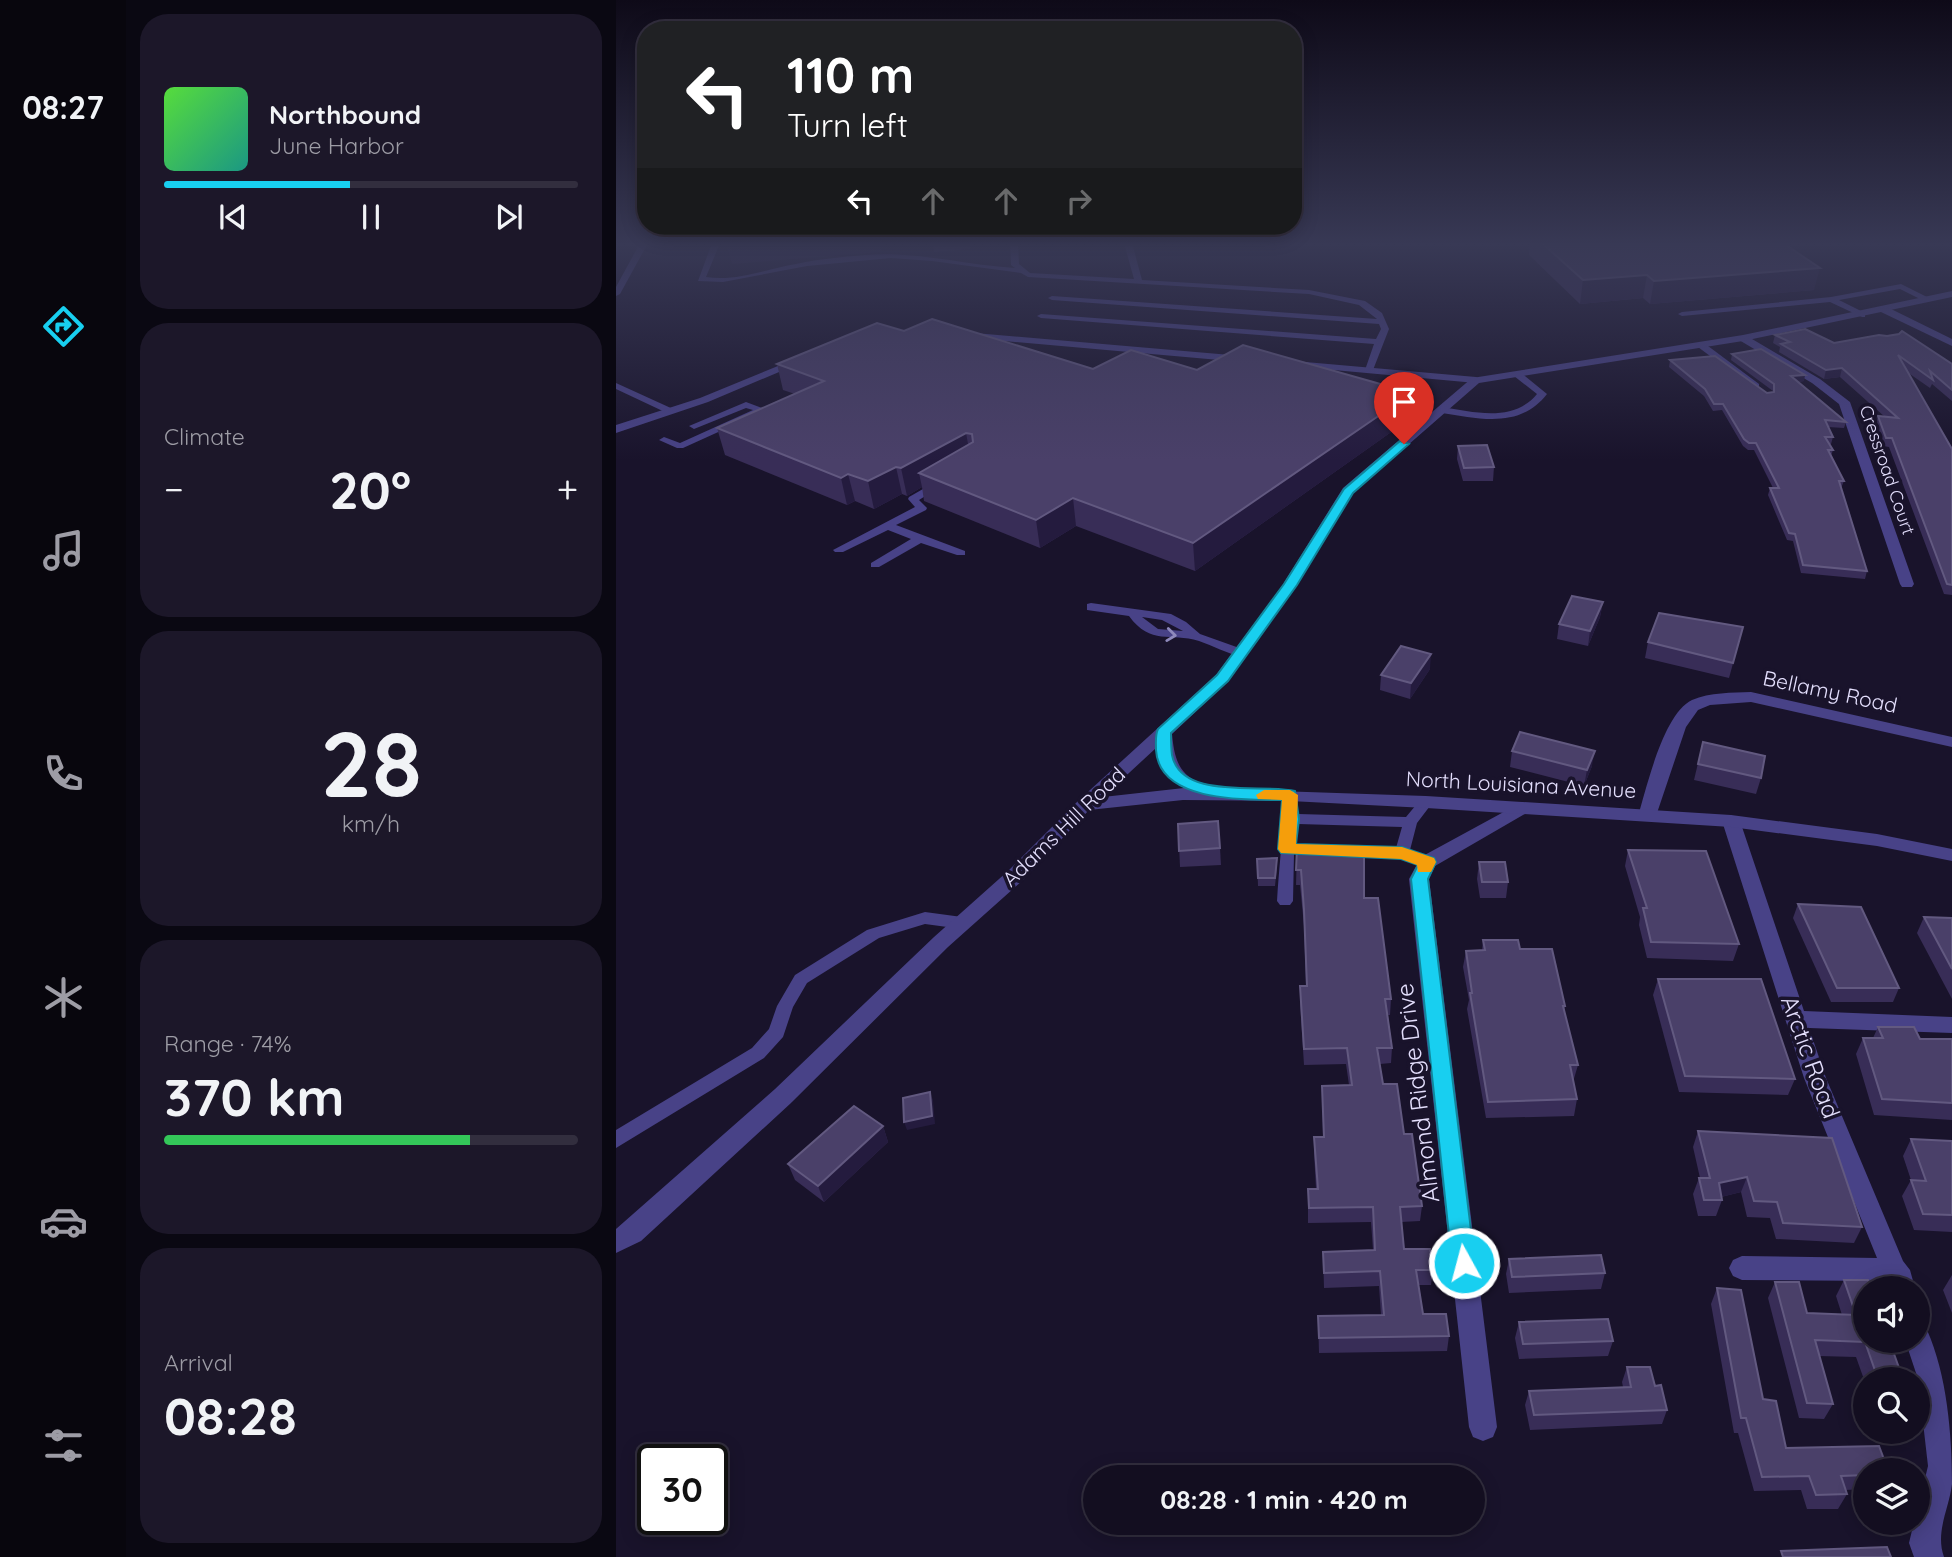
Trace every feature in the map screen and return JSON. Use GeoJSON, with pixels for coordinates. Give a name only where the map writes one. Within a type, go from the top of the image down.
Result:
{"type":"FeatureCollection","features":[{"type":"Feature","properties":{"kind":"street"},"geometry":{"type":"LineString","coordinates":[[1286,363],[1476,380],[1743,338],[1859,316]]}},
{"type":"Feature","properties":{"kind":"street"},"geometry":{"type":"LineString","coordinates":[[1896,316],[1952,343]]}},
{"type":"Feature","properties":{"kind":"street"},"geometry":{"type":"LineString","coordinates":[[955,334],[1259,361]]}},
{"type":"Feature","properties":{"kind":"street","name":"Cressroad Court"},"geometry":{"type":"LineString","coordinates":[[1743,338],[1844,401],[1907,584]]}},
{"type":"Feature","properties":{"kind":"street"},"geometry":{"type":"LineString","coordinates":[[616,429],[670,411],[808,357]]}},
{"type":"Feature","properties":{"kind":"street","name":"Adams Hill Road"},"geometry":{"type":"LineString","coordinates":[[616,1242],[632,1233],[783,1096],[1014,876],[1084,805],[1222,678],[1290,585],[1348,491],[1476,380]]}},
{"type":"Feature","properties":{"kind":"street","name":"Bellamy Road"},"geometry":{"type":"LineString","coordinates":[[1647,816],[1680,719],[1694,705],[1722,698],[1751,697],[1952,742]]}},
{"type":"Feature","properties":{"kind":"street"},"geometry":{"type":"LineString","coordinates":[[1163,732],[1164,755],[1168,765],[1182,782],[1199,788],[1244,795]]}},
{"type":"Feature","properties":{"kind":"street","name":"North Louisiana Avenue"},"geometry":{"type":"LineString","coordinates":[[1084,805],[1184,794],[1290,795],[1522,808],[1731,821],[1877,840],[1952,855]]}},
{"type":"Feature","properties":{"kind":"street"},"geometry":{"type":"LineString","coordinates":[[1428,862],[1522,808]]}},
{"type":"Feature","properties":{"kind":"street","name":"Arctic Road"},"geometry":{"type":"LineString","coordinates":[[1731,821],[1815,1078],[1898,1276]]}},
{"type":"Feature","properties":{"kind":"street","name":"Almond Ridge Drive"},"geometry":{"type":"LineString","coordinates":[[1428,862],[1419,879],[1483,1427]]}},
{"type":"Feature","properties":{"kind":"street"},"geometry":{"type":"LineString","coordinates":[[1794,1019],[1952,1025]]}},
{"type":"Feature","properties":{"kind":"street"},"geometry":{"type":"LineString","coordinates":[[1742,1268],[1856,1276]]}},
{"type":"Feature","properties":{"kind":"street"},"geometry":{"type":"LineString","coordinates":[[1923,1353],[1946,1457],[1924,1543],[1929,1557]]}},
{"type":"Feature","properties":{"kind":"lane"},"geometry":{"type":"LineString","coordinates":[[1041,316],[1378,342]]}},
{"type":"Feature","properties":{"kind":"lane"},"geometry":{"type":"LineString","coordinates":[[1295,316],[1382,322]]}},
{"type":"Feature","properties":{"kind":"lane"},"geometry":{"type":"LineString","coordinates":[[1369,370],[1385,329],[1379,316]]}},
{"type":"Feature","properties":{"kind":"lane"},"geometry":{"type":"LineString","coordinates":[[1701,345],[1768,395]]}},
{"type":"Feature","properties":{"kind":"lane"},"geometry":{"type":"LineString","coordinates":[[1442,410],[1489,416],[1514,414],[1536,404],[1542,394],[1517,373]]}},
{"type":"Feature","properties":{"kind":"lane"},"geometry":{"type":"LineString","coordinates":[[616,386],[670,411]]}},
{"type":"Feature","properties":{"kind":"lane"},"geometry":{"type":"LineString","coordinates":[[664,440],[680,446],[762,410],[746,405],[694,426]]}},
{"type":"Feature","properties":{"kind":"lane"},"geometry":{"type":"LineString","coordinates":[[839,550],[922,508],[913,499],[949,477]]}},
{"type":"Feature","properties":{"kind":"lane"},"geometry":{"type":"LineString","coordinates":[[888,526],[961,553]]}},
{"type":"Feature","properties":{"kind":"lane"},"geometry":{"type":"LineString","coordinates":[[875,565],[920,539]]}},
{"type":"Feature","properties":{"kind":"lane"},"geometry":{"type":"LineString","coordinates":[[1091,607],[1133,613],[1155,612],[1184,624],[1195,636],[1241,653]]}},
{"type":"Feature","properties":{"kind":"lane"},"geometry":{"type":"LineString","coordinates":[[1284,901],[1290,795]]}},
{"type":"Feature","properties":{"kind":"lane"},"geometry":{"type":"LineString","coordinates":[[1402,853],[1410,822],[1426,803]]}},
{"type":"Feature","properties":{"kind":"lane"},"geometry":{"type":"LineString","coordinates":[[1290,819],[1410,822]]}},
{"type":"Feature","properties":{"kind":"lane"},"geometry":{"type":"LineString","coordinates":[[1287,849],[1402,853],[1428,862]]}},
{"type":"Feature","properties":{"kind":"lane"},"geometry":{"type":"LineString","coordinates":[[616,1140],[758,1053],[777,1032],[785,1006],[801,979],[873,934],[925,918],[962,923]]}},
{"type":"Feature","properties":{"kind":"building"},"geometry":{"type":"Polygon","coordinates":[[[932,319],[1093,369],[1131,350],[1197,370],[1243,345],[1412,393],[1193,543],[1073,498],[1036,520],[919,473],[973,442],[972,434],[966,433],[901,468],[896,467],[868,481],[848,474],[841,478],[717,428],[824,381],[777,364],[877,323],[904,331],[932,319]]]}},
{"type":"Feature","properties":{"kind":"building"},"geometry":{"type":"Polygon","coordinates":[[[1805,329],[1834,343],[1899,334],[1902,331],[1952,364],[1952,390],[1930,371],[1933,380],[1898,355],[1952,449],[1952,585],[1947,584],[1892,438],[1886,438],[1878,416],[1898,418],[1842,368],[1826,370],[1781,344],[1790,342],[1775,335],[1805,329]]]}},
{"type":"Feature","properties":{"kind":"building"},"geometry":{"type":"Polygon","coordinates":[[[1761,349],[1805,375],[1791,376],[1846,422],[1825,420],[1833,437],[1825,437],[1833,450],[1828,450],[1844,481],[1839,481],[1867,571],[1803,565],[1795,534],[1789,533],[1770,488],[1779,488],[1756,443],[1749,443],[1744,439],[1723,404],[1714,404],[1705,389],[1670,360],[1715,356],[1767,393],[1774,392],[1774,384],[1732,354],[1761,349]]]}},
{"type":"Feature","properties":{"kind":"building"},"geometry":{"type":"Polygon","coordinates":[[[1487,445],[1494,467],[1464,468],[1458,446],[1487,445]]]}},
{"type":"Feature","properties":{"kind":"building"},"geometry":{"type":"Polygon","coordinates":[[[1572,596],[1603,602],[1590,631],[1559,624],[1572,596]]]}},
{"type":"Feature","properties":{"kind":"building"},"geometry":{"type":"Polygon","coordinates":[[[1659,613],[1743,627],[1733,663],[1648,642],[1659,613]]]}},
{"type":"Feature","properties":{"kind":"building"},"geometry":{"type":"Polygon","coordinates":[[[1401,646],[1431,654],[1411,683],[1381,675],[1401,646]]]}},
{"type":"Feature","properties":{"kind":"building"},"geometry":{"type":"Polygon","coordinates":[[[1520,732],[1595,751],[1587,770],[1512,751],[1520,732]]]}},
{"type":"Feature","properties":{"kind":"building"},"geometry":{"type":"Polygon","coordinates":[[[1703,742],[1765,756],[1761,778],[1698,764],[1703,742]]]}},
{"type":"Feature","properties":{"kind":"building"},"geometry":{"type":"Polygon","coordinates":[[[1218,821],[1220,848],[1179,851],[1178,824],[1218,821]]]}},
{"type":"Feature","properties":{"kind":"building"},"geometry":{"type":"Polygon","coordinates":[[[1314,845],[1364,847],[1364,898],[1378,898],[1391,999],[1385,999],[1392,1048],[1377,1048],[1383,1084],[1397,1084],[1404,1134],[1412,1134],[1422,1206],[1400,1207],[1404,1249],[1430,1249],[1433,1270],[1416,1270],[1423,1314],[1446,1314],[1449,1336],[1319,1338],[1318,1316],[1384,1315],[1380,1271],[1324,1273],[1323,1252],[1375,1250],[1373,1207],[1309,1208],[1308,1189],[1318,1189],[1314,1137],[1324,1137],[1322,1086],[1352,1085],[1347,1048],[1304,1049],[1300,986],[1307,986],[1301,870],[1296,870],[1297,848],[1314,848],[1314,845]]]}},
{"type":"Feature","properties":{"kind":"building"},"geometry":{"type":"Polygon","coordinates":[[[1628,850],[1706,851],[1739,944],[1651,942],[1643,908],[1647,908],[1628,850]]]}},
{"type":"Feature","properties":{"kind":"building"},"geometry":{"type":"Polygon","coordinates":[[[1277,858],[1275,878],[1258,878],[1257,859],[1277,858]]]}},
{"type":"Feature","properties":{"kind":"building"},"geometry":{"type":"Polygon","coordinates":[[[1479,862],[1505,862],[1508,882],[1482,882],[1479,862]]]}},
{"type":"Feature","properties":{"kind":"building"},"geometry":{"type":"Polygon","coordinates":[[[1798,904],[1861,907],[1899,988],[1837,988],[1798,904]]]}},
{"type":"Feature","properties":{"kind":"building"},"geometry":{"type":"Polygon","coordinates":[[[1924,917],[1952,918],[1952,969],[1924,917]]]}},
{"type":"Feature","properties":{"kind":"building"},"geometry":{"type":"Polygon","coordinates":[[[1483,940],[1518,940],[1520,949],[1552,949],[1578,1065],[1570,1065],[1577,1099],[1488,1102],[1466,951],[1485,950],[1483,940]]]}},
{"type":"Feature","properties":{"kind":"building"},"geometry":{"type":"Polygon","coordinates":[[[1658,979],[1761,979],[1795,1079],[1685,1076],[1658,979]]]}},
{"type":"Feature","properties":{"kind":"building"},"geometry":{"type":"Polygon","coordinates":[[[1878,1027],[1914,1027],[1920,1039],[1952,1039],[1952,1103],[1882,1099],[1863,1038],[1883,1038],[1878,1027]]]}},
{"type":"Feature","properties":{"kind":"building"},"geometry":{"type":"Polygon","coordinates":[[[930,1092],[932,1116],[904,1122],[903,1098],[930,1092]]]}},
{"type":"Feature","properties":{"kind":"building"},"geometry":{"type":"Polygon","coordinates":[[[854,1106],[883,1126],[818,1186],[788,1164],[854,1106]]]}},
{"type":"Feature","properties":{"kind":"building"},"geometry":{"type":"Polygon","coordinates":[[[1698,1131],[1832,1138],[1862,1227],[1783,1223],[1777,1202],[1754,1201],[1747,1177],[1719,1183],[1722,1200],[1704,1200],[1699,1178],[1710,1178],[1698,1131]]]}},
{"type":"Feature","properties":{"kind":"building"},"geometry":{"type":"Polygon","coordinates":[[[1911,1139],[1952,1141],[1952,1215],[1923,1214],[1911,1180],[1926,1181],[1911,1139]]]}},
{"type":"Feature","properties":{"kind":"building"},"geometry":{"type":"Polygon","coordinates":[[[1601,1255],[1605,1273],[1512,1277],[1509,1259],[1601,1255]]]}},
{"type":"Feature","properties":{"kind":"building"},"geometry":{"type":"Polygon","coordinates":[[[1844,1280],[1853,1280],[1853,1306],[1844,1280]]]}},
{"type":"Feature","properties":{"kind":"building"},"geometry":{"type":"Polygon","coordinates":[[[1775,1282],[1799,1282],[1807,1313],[1853,1315],[1853,1342],[1815,1340],[1833,1404],[1807,1403],[1775,1282]]]}},
{"type":"Feature","properties":{"kind":"building"},"geometry":{"type":"Polygon","coordinates":[[[1717,1288],[1741,1290],[1763,1399],[1776,1401],[1786,1448],[1879,1446],[1884,1458],[1853,1458],[1853,1476],[1841,1476],[1847,1494],[1816,1495],[1809,1476],[1762,1477],[1746,1418],[1741,1418],[1717,1288]]]}},
{"type":"Feature","properties":{"kind":"building"},"geometry":{"type":"Polygon","coordinates":[[[1608,1319],[1613,1341],[1523,1344],[1519,1322],[1608,1319]]]}},
{"type":"Feature","properties":{"kind":"building"},"geometry":{"type":"Polygon","coordinates":[[[1869,1353],[1894,1353],[1899,1367],[1874,1367],[1869,1353]]]}},
{"type":"Feature","properties":{"kind":"building"},"geometry":{"type":"Polygon","coordinates":[[[1627,1367],[1650,1367],[1655,1386],[1661,1385],[1667,1410],[1534,1415],[1529,1391],[1631,1387],[1627,1367]]]}},
{"type":"Feature","properties":{"kind":"building"},"geometry":{"type":"Polygon","coordinates":[[[1887,1547],[1891,1557],[1783,1557],[1781,1551],[1887,1547]]]}},
{"type":"Feature","properties":{"kind":"slow traffic"},"geometry":{"type":"LineString","coordinates":[[1264,795],[1290,795],[1287,849],[1402,853],[1428,862],[1425,867]]}},
{"type":"Feature","properties":{"kind":"route"},"geometry":{"type":"LineString","coordinates":[[1404,444],[1348,491],[1290,585],[1222,678],[1163,732],[1164,755],[1168,765],[1182,782],[1199,788],[1244,795],[1290,795],[1287,849],[1402,853],[1428,862],[1419,879],[1464,1263]]}}]}
